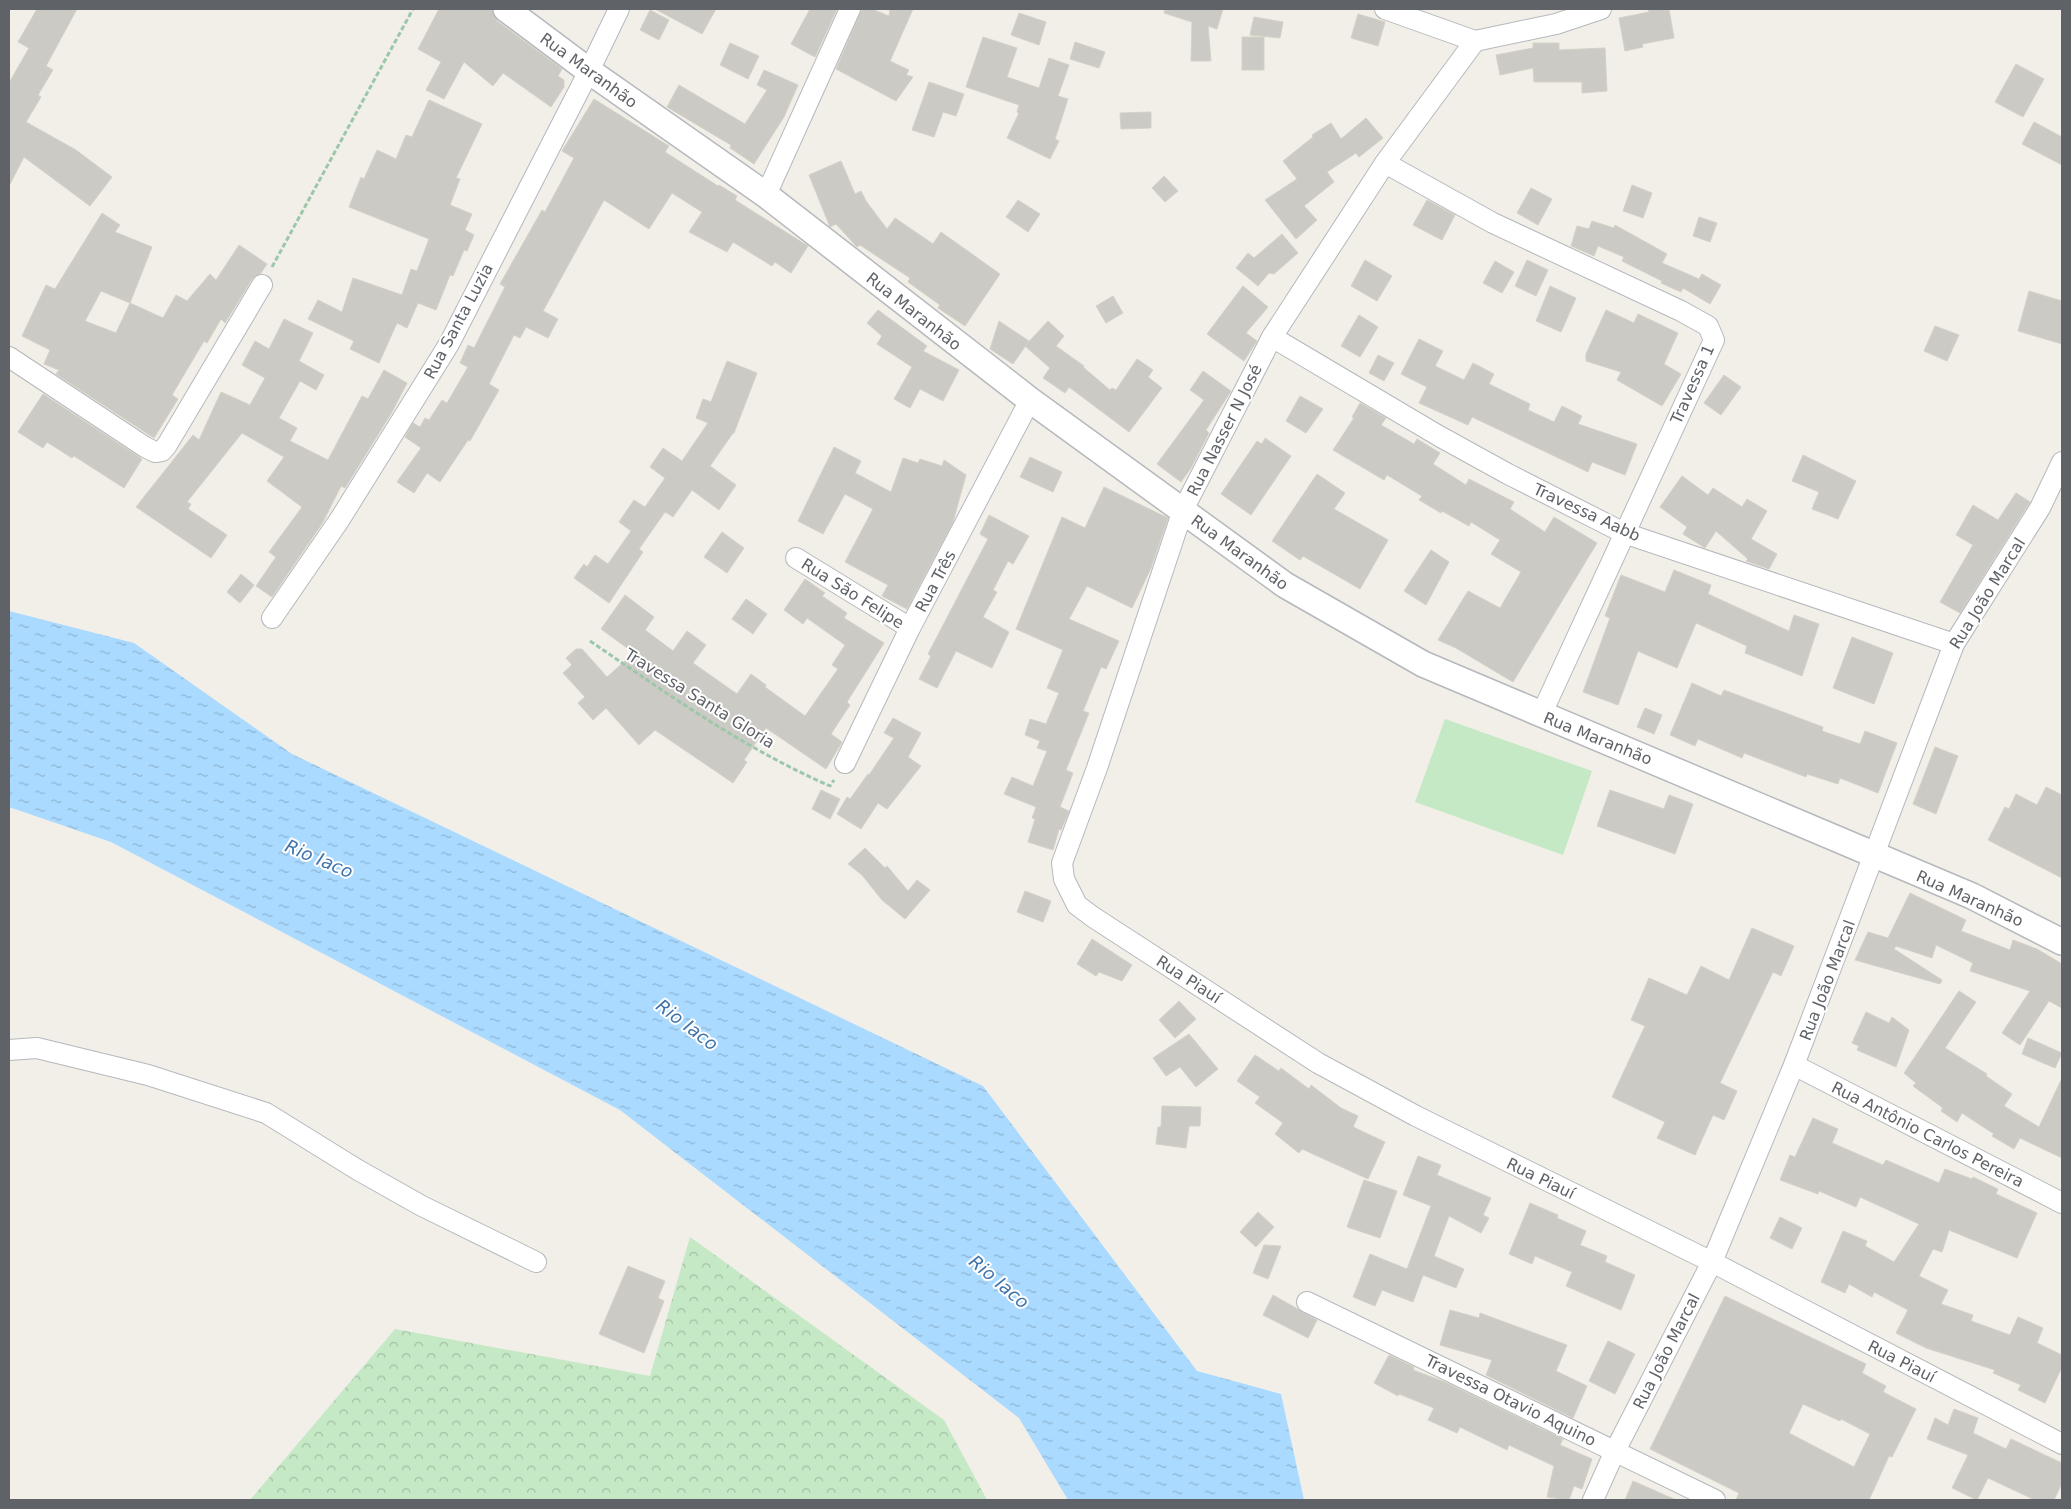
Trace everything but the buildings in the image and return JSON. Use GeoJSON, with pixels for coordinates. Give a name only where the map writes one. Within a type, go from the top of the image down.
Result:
{"type":"FeatureCollection","features":[{"type":"Feature","properties":{"kind":"street","name":"Rua Maranhão"},"geometry":{"type":"LineString","coordinates":[[506,9],[589,71],[766,195],[1030,400],[1285,585],[1345,621],[1423,664],[1972,896],[2062,942]]}},
{"type":"Feature","properties":{"kind":"street","name":"Rua Santa Luzia"},"geometry":{"type":"LineString","coordinates":[[272,618],[340,519],[449,344],[589,71],[618,9]]}},
{"type":"Feature","properties":{"kind":"street"},"geometry":{"type":"LineString","coordinates":[[766,195],[850,9]]}},
{"type":"Feature","properties":{"kind":"street"},"geometry":{"type":"LineString","coordinates":[[1384,9],[1475,42],[1556,24],[1601,9]]}},
{"type":"Feature","properties":{"kind":"street","name":"Rua Nasser N José"},"geometry":{"type":"LineString","coordinates":[[1062,863],[1097,768],[1183,510],[1272,337],[1385,163],[1475,42]]}},
{"type":"Feature","properties":{"kind":"street","name":"Travessa 1"},"geometry":{"type":"LineString","coordinates":[[1385,163],[1493,223],[1681,311],[1708,326],[1714,340],[1541,715]]}},
{"type":"Feature","properties":{"kind":"street"},"geometry":{"type":"LineString","coordinates":[[9,357],[145,447],[155,452],[162,451],[168,445],[262,285]]}},
{"type":"Feature","properties":{"kind":"street","name":"Travessa Aabb"},"geometry":{"type":"LineString","coordinates":[[1272,337],[1439,436],[1508,474],[1624,533],[1954,644]]}},
{"type":"Feature","properties":{"kind":"street","name":"Rua Três"},"geometry":{"type":"LineString","coordinates":[[845,763],[910,628],[1030,400]]}},
{"type":"Feature","properties":{"kind":"street","name":"Rua João Marcal"},"geometry":{"type":"LineString","coordinates":[[1593,1500],[1615,1450],[1712,1262],[1794,1064],[1954,644],[2040,508],[2062,462]]}},
{"type":"Feature","properties":{"kind":"street","name":"Rua São Felipe"},"geometry":{"type":"LineString","coordinates":[[796,558],[910,628]]}},
{"type":"Feature","properties":{"kind":"street","name":"Rua Piauí"},"geometry":{"type":"LineString","coordinates":[[1062,863],[1064,879],[1077,905],[1318,1063],[1416,1116],[1712,1262],[2062,1444]]}},
{"type":"Feature","properties":{"kind":"street"},"geometry":{"type":"LineString","coordinates":[[9,1050],[37,1048],[148,1075],[266,1113],[398,1193],[536,1262]]}},
{"type":"Feature","properties":{"kind":"street","name":"Rua Antônio Carlos Pereira"},"geometry":{"type":"LineString","coordinates":[[1794,1064],[2062,1203]]}},
{"type":"Feature","properties":{"kind":"street","name":"Travessa Otavio Aquino"},"geometry":{"type":"LineString","coordinates":[[1307,1302],[1615,1450],[1714,1500]]}},
{"type":"Feature","properties":{"kind":"path"},"geometry":{"type":"LineString","coordinates":[[262,285],[413,9]]}},
{"type":"Feature","properties":{"kind":"path","name":"Travessa Santa Gloria"},"geometry":{"type":"LineString","coordinates":[[590,641],[724,732],[788,767],[830,786],[845,763]]}},
{"type":"Feature","properties":{"kind":"green space"},"geometry":{"type":"Polygon","coordinates":[[[1445,719],[1592,771],[1563,855],[1415,802],[1445,719]]]}},
{"type":"Feature","properties":{"kind":"green space"},"geometry":{"type":"Polygon","coordinates":[[[690,1237],[944,1420],[987,1500],[250,1500],[395,1329],[650,1376],[690,1237]]]}},
{"type":"Feature","properties":{"kind":"water","name":"Rio Iaco"},"geometry":{"type":"Polygon","coordinates":[[[9,611],[134,643],[292,754],[983,1086],[1197,1371],[1281,1394],[1304,1500],[1068,1500],[1019,1418],[620,1110],[111,842],[9,807],[9,611]]]}}]}
